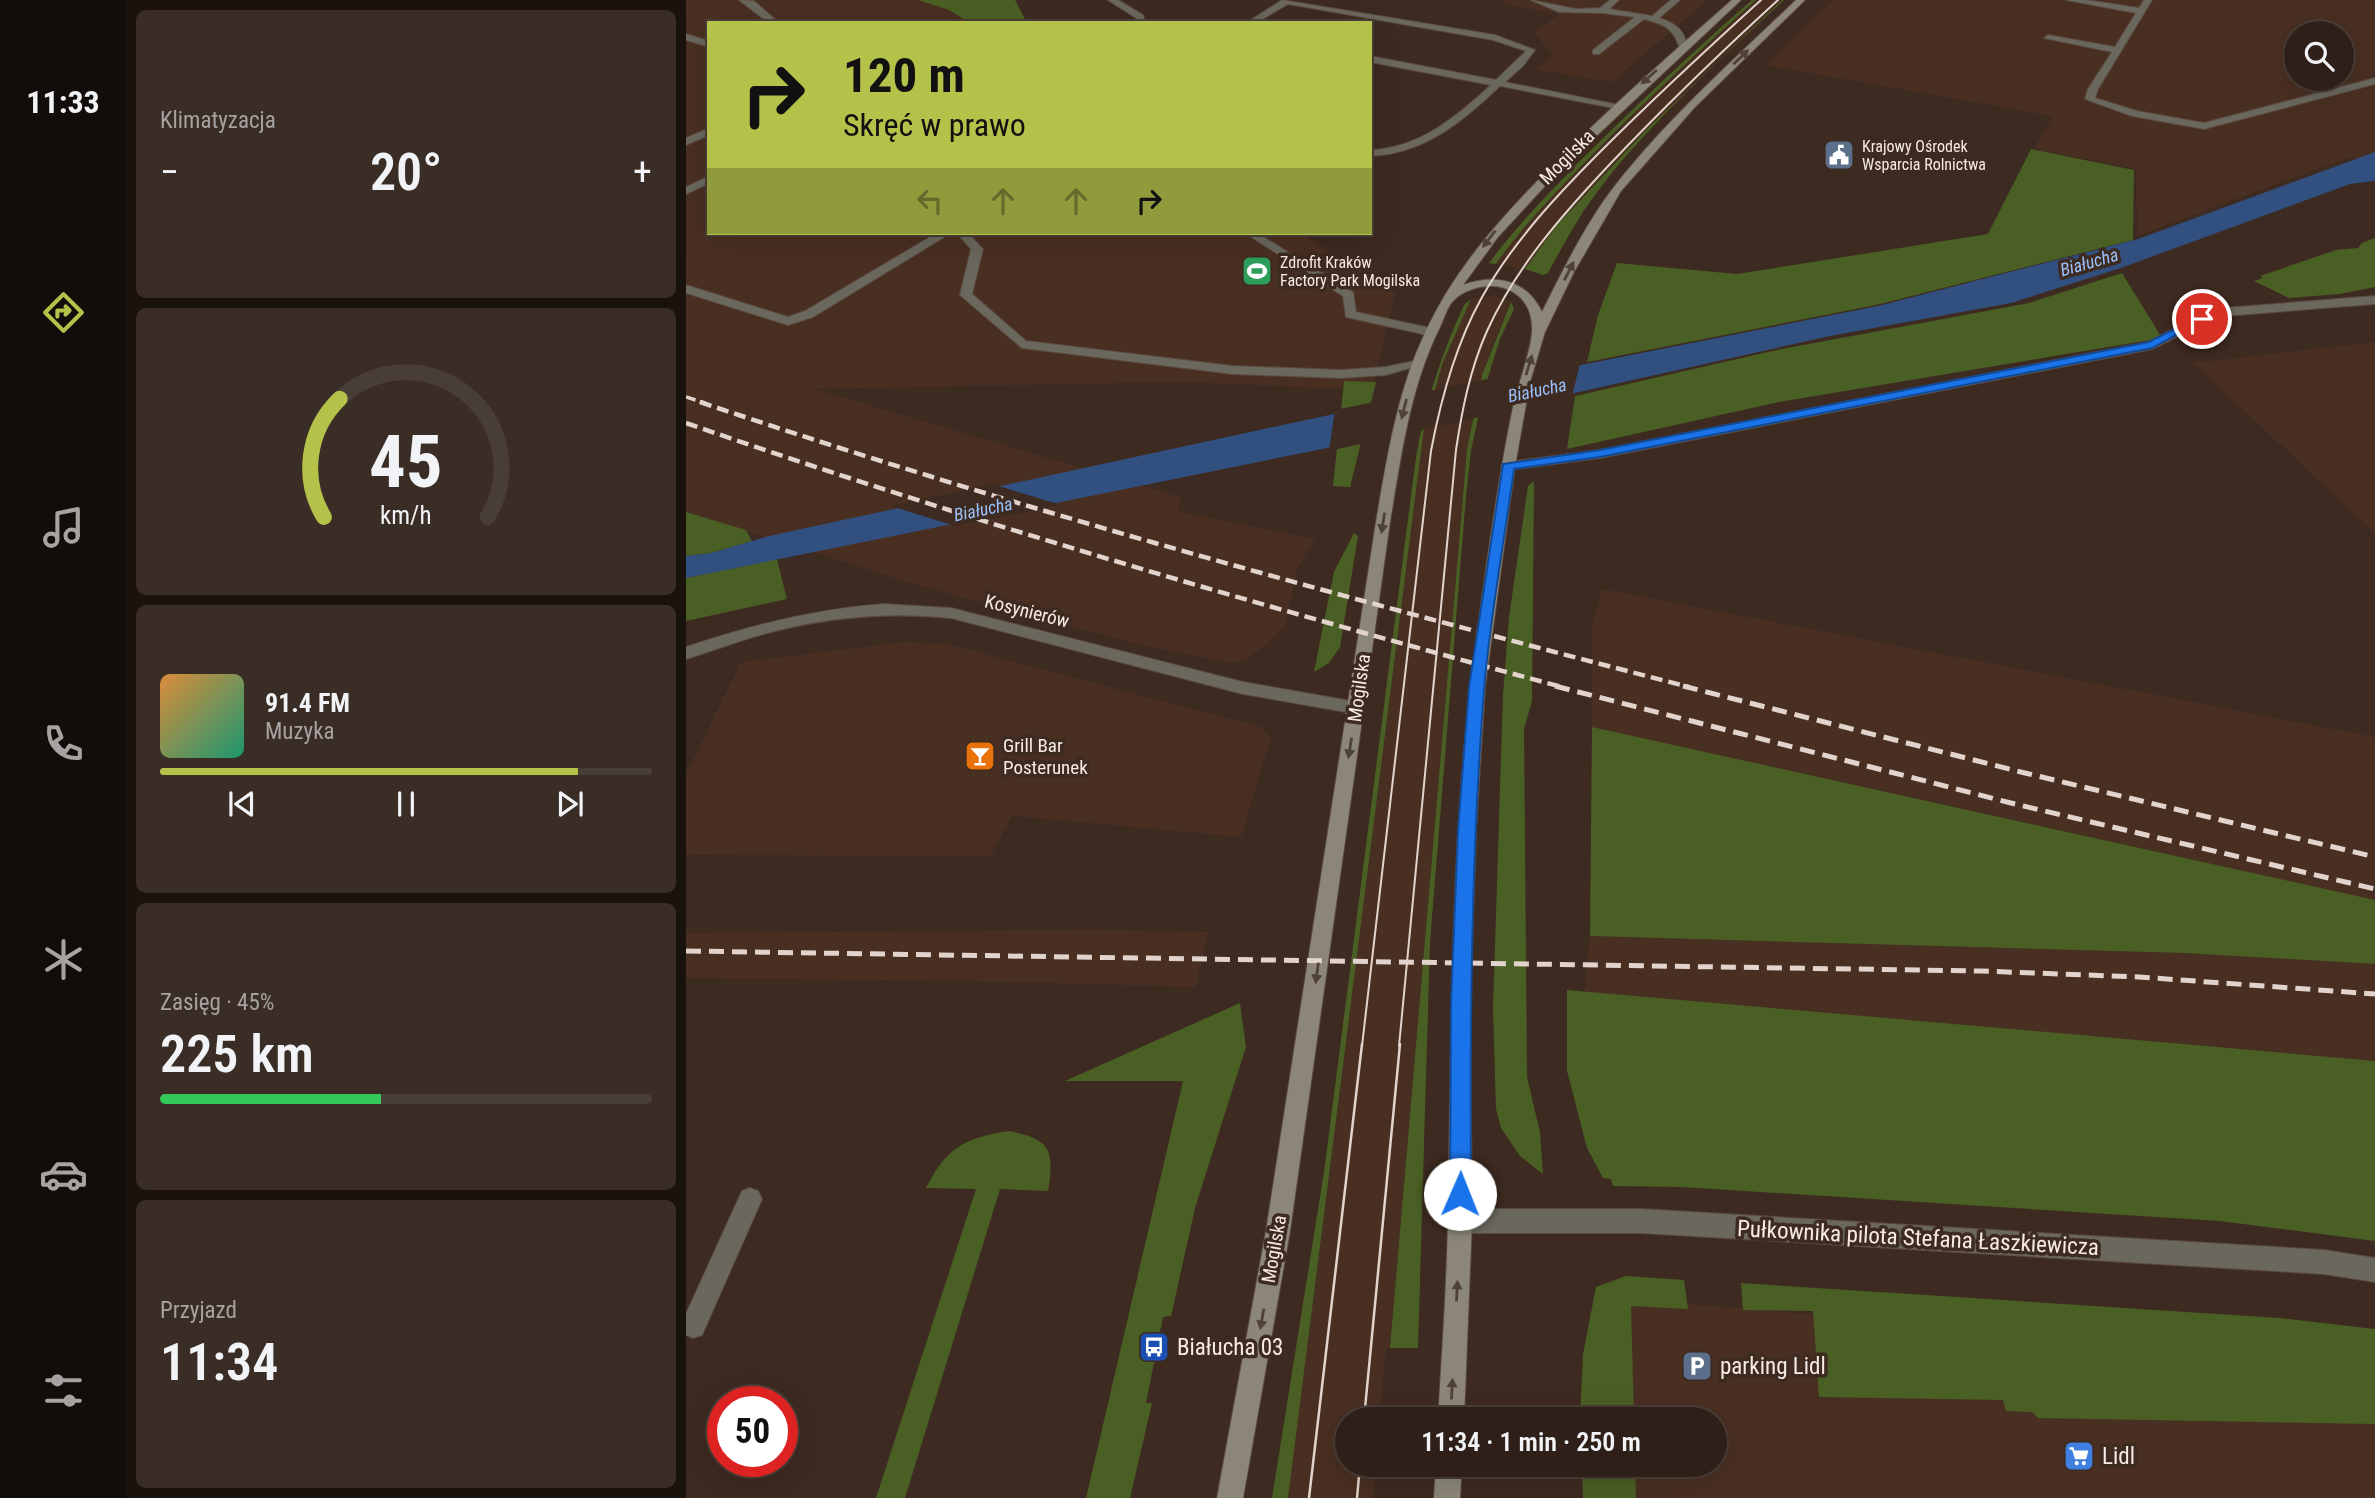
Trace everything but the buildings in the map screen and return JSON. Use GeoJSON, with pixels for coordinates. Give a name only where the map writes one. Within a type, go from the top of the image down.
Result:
{"type":"FeatureCollection","features":[{"type":"Feature","properties":{"kind":"main road","name":"Mogilska"},"geometry":{"type":"LineString","coordinates":[[1230,1498],[1278,1231],[1403,407],[1431,332],[1445,303],[1462,275],[1499,227],[1619,106],[1738,0]]}},
{"type":"Feature","properties":{"kind":"main road"},"geometry":{"type":"LineString","coordinates":[[1452,1407],[1460,1221],[1460,1002],[1467,830],[1478,674],[1521,392],[1539,335],[1568,272],[1617,190],[1692,105],[1801,0]]}},
{"type":"Feature","properties":{"kind":"main road"},"geometry":{"type":"LineString","coordinates":[[1445,303],[1456,293],[1476,284],[1491,281],[1511,285],[1526,294],[1534,304],[1539,335]]}},
{"type":"Feature","properties":{"kind":"main road"},"geometry":{"type":"LineString","coordinates":[[1447,1498],[1448,1477]]}},
{"type":"Feature","properties":{"kind":"street"},"geometry":{"type":"LineString","coordinates":[[743,0],[751,3],[773,21]]}},
{"type":"Feature","properties":{"kind":"street"},"geometry":{"type":"LineString","coordinates":[[1112,0],[1140,17],[1141,21]]}},
{"type":"Feature","properties":{"kind":"street"},"geometry":{"type":"LineString","coordinates":[[1535,0],[1574,12],[1602,10],[1668,23],[1682,37],[1683,47]]}},
{"type":"Feature","properties":{"kind":"street"},"geometry":{"type":"LineString","coordinates":[[1602,10],[1615,0]]}},
{"type":"Feature","properties":{"kind":"street"},"geometry":{"type":"LineString","coordinates":[[1653,19],[1676,0]]}},
{"type":"Feature","properties":{"kind":"street"},"geometry":{"type":"LineString","coordinates":[[2070,0],[2141,11]]}},
{"type":"Feature","properties":{"kind":"street"},"geometry":{"type":"LineString","coordinates":[[2148,0],[2093,89],[2091,99],[2135,114],[2204,126],[2375,81]]}},
{"type":"Feature","properties":{"kind":"street"},"geometry":{"type":"LineString","coordinates":[[1253,21],[1287,1],[1495,38],[1531,50],[1526,61],[1473,107],[1434,135],[1388,154],[1372,153]]}},
{"type":"Feature","properties":{"kind":"street"},"geometry":{"type":"LineString","coordinates":[[1627,14],[1636,7]]}},
{"type":"Feature","properties":{"kind":"street"},"geometry":{"type":"LineString","coordinates":[[1596,52],[1641,17]]}},
{"type":"Feature","properties":{"kind":"street"},"geometry":{"type":"LineString","coordinates":[[686,37],[707,43]]}},
{"type":"Feature","properties":{"kind":"street"},"geometry":{"type":"LineString","coordinates":[[2048,38],[2117,50]]}},
{"type":"Feature","properties":{"kind":"street"},"geometry":{"type":"LineString","coordinates":[[1372,59],[1619,106]]}},
{"type":"Feature","properties":{"kind":"street"},"geometry":{"type":"LineString","coordinates":[[686,142],[707,132]]}},
{"type":"Feature","properties":{"kind":"street"},"geometry":{"type":"LineString","coordinates":[[686,191],[707,180]]}},
{"type":"Feature","properties":{"kind":"street"},"geometry":{"type":"LineString","coordinates":[[686,289],[788,321],[809,314],[941,235]]}},
{"type":"Feature","properties":{"kind":"street"},"geometry":{"type":"LineString","coordinates":[[964,235],[977,248],[966,295],[1021,344],[1233,370],[1342,374],[1386,371],[1419,364]]}},
{"type":"Feature","properties":{"kind":"street"},"geometry":{"type":"LineString","coordinates":[[1253,235],[1349,295],[1350,314],[1431,332]]}},
{"type":"Feature","properties":{"kind":"street"},"geometry":{"type":"LineString","coordinates":[[1508,466],[1600,453],[2152,345],[2202,319],[2224,312],[2375,300]]}},
{"type":"Feature","properties":{"kind":"street","name":"Kosynierów"},"geometry":{"type":"LineString","coordinates":[[686,653],[731,637],[815,617],[864,610],[926,609],[951,613],[1242,688],[1357,708]]}},
{"type":"Feature","properties":{"kind":"street"},"geometry":{"type":"LineString","coordinates":[[688,1331],[750,1199]]}},
{"type":"Feature","properties":{"kind":"street","name":"Pułkownika pilota Stefana Łaszkiewicza"},"geometry":{"type":"LineString","coordinates":[[1460,1221],[1641,1221],[2324,1262],[2375,1270]]}},
{"type":"Feature","properties":{"kind":"shaded area"},"geometry":{"type":"Polygon","coordinates":[[[686,0],[919,0],[949,10],[967,21],[707,21],[707,235],[1304,235],[1395,293],[1372,390],[1181,382],[815,389],[1180,497],[1178,511],[1315,539],[1298,567],[1285,626],[1249,658],[1231,663],[1141,645],[914,584],[686,512],[686,0]]]}},
{"type":"Feature","properties":{"kind":"shaded area"},"geometry":{"type":"Polygon","coordinates":[[[1505,0],[1708,0],[1612,82],[1538,70],[1552,54],[1534,33],[1559,14],[1500,3],[1505,0]]]}},
{"type":"Feature","properties":{"kind":"shaded area"},"geometry":{"type":"Polygon","coordinates":[[[1756,0],[1782,0],[1647,129],[1557,225],[1525,269],[1496,264],[1528,222],[1562,186],[1666,81],[1756,0]]]}},
{"type":"Feature","properties":{"kind":"shaded area"},"geometry":{"type":"Polygon","coordinates":[[[1834,0],[2375,0],[2375,169],[2350,157],[2137,236],[2136,169],[2034,149],[2053,116],[1765,65],[1834,0]]]}},
{"type":"Feature","properties":{"kind":"shaded area"},"geometry":{"type":"Polygon","coordinates":[[[1494,296],[1511,302],[1487,358],[1467,450],[1390,1348],[1386,1348],[1381,1407],[1335,1407],[1335,1477],[1375,1477],[1373,1498],[1288,1498],[1424,428],[1443,362],[1471,299],[1494,296]]]}},
{"type":"Feature","properties":{"kind":"shaded area"},"geometry":{"type":"Polygon","coordinates":[[[2375,342],[2375,533],[2193,363],[2375,342]]]}},
{"type":"Feature","properties":{"kind":"shaded area"},"geometry":{"type":"Polygon","coordinates":[[[1602,589],[2375,737],[2375,900],[1592,727],[1592,627],[1602,589]]]}},
{"type":"Feature","properties":{"kind":"shaded area","name":"Grill Bar Posterunek"},"geometry":{"type":"Polygon","coordinates":[[[906,642],[951,645],[1261,727],[1271,737],[1241,837],[1012,816],[991,856],[686,855],[686,774],[741,662],[906,642]]]}},
{"type":"Feature","properties":{"kind":"shaded area"},"geometry":{"type":"Polygon","coordinates":[[[1096,930],[1208,932],[1196,987],[686,978],[686,933],[1096,930]]]}},
{"type":"Feature","properties":{"kind":"shaded area"},"geometry":{"type":"Polygon","coordinates":[[[1590,936],[2184,953],[2375,964],[2375,1111],[1579,1046],[1590,936]]]}},
{"type":"Feature","properties":{"kind":"shaded area"},"geometry":{"type":"Polygon","coordinates":[[[1617,1298],[2375,1362],[2375,1498],[1619,1498],[1619,1477],[1727,1477],[1727,1407],[1618,1407],[1617,1298]]]}},
{"type":"Feature","properties":{"kind":"green space"},"geometry":{"type":"Polygon","coordinates":[[[918,0],[1015,0],[1026,21],[967,21],[949,10],[918,0]]]}},
{"type":"Feature","properties":{"kind":"green space"},"geometry":{"type":"Polygon","coordinates":[[[1752,0],[1756,0],[1652,95],[1579,168],[1530,221],[1496,264],[1489,263],[1541,201],[1575,166],[1752,0]]]}},
{"type":"Feature","properties":{"kind":"green space"},"geometry":{"type":"Polygon","coordinates":[[[1782,0],[1678,100],[1626,156],[1583,212],[1548,273],[1543,275],[1525,269],[1557,225],[1647,129],[1782,0]]]}},
{"type":"Feature","properties":{"kind":"green space"},"geometry":{"type":"Polygon","coordinates":[[[2031,149],[2134,170],[2133,240],[1876,305],[1587,362],[1598,315],[1617,263],[1737,274],[1988,234],[2031,149]]]}},
{"type":"Feature","properties":{"kind":"green space"},"geometry":{"type":"Polygon","coordinates":[[[2375,238],[2375,287],[2340,294],[2289,298],[2254,281],[2263,278],[2260,276],[2336,250],[2358,248],[2362,243],[2375,238]]]}},
{"type":"Feature","properties":{"kind":"green space"},"geometry":{"type":"Polygon","coordinates":[[[2122,273],[2162,338],[1779,402],[1567,449],[1575,396],[1777,350],[2029,303],[2122,273]]]}},
{"type":"Feature","properties":{"kind":"green space"},"geometry":{"type":"Polygon","coordinates":[[[1471,299],[1443,362],[1424,428],[1288,1498],[1272,1498],[1324,1172],[1416,457],[1429,398],[1441,361],[1464,305],[1471,299]]]}},
{"type":"Feature","properties":{"kind":"green space"},"geometry":{"type":"Polygon","coordinates":[[[1511,302],[1514,309],[1500,339],[1485,387],[1471,450],[1466,496],[1430,942],[1418,1348],[1390,1348],[1467,450],[1482,375],[1511,302]]]}},
{"type":"Feature","properties":{"kind":"green space"},"geometry":{"type":"Polygon","coordinates":[[[1344,381],[1376,382],[1350,487],[1333,486],[1344,381]]]}},
{"type":"Feature","properties":{"kind":"green space"},"geometry":{"type":"Polygon","coordinates":[[[1534,481],[1532,701],[1524,729],[1527,1077],[1540,1132],[1543,1174],[1520,1156],[1501,1128],[1496,1109],[1493,1008],[1503,695],[1509,617],[1528,486],[1534,481]]]}},
{"type":"Feature","properties":{"kind":"green space"},"geometry":{"type":"Polygon","coordinates":[[[686,512],[746,530],[752,541],[711,553],[686,556],[686,512]]]}},
{"type":"Feature","properties":{"kind":"green space"},"geometry":{"type":"Polygon","coordinates":[[[1354,533],[1358,536],[1340,647],[1329,663],[1314,672],[1334,572],[1354,533]]]}},
{"type":"Feature","properties":{"kind":"green space"},"geometry":{"type":"Polygon","coordinates":[[[777,559],[787,599],[686,621],[686,578],[777,559]]]}},
{"type":"Feature","properties":{"kind":"green space"},"geometry":{"type":"Polygon","coordinates":[[[1592,727],[2375,900],[2375,964],[2184,953],[1590,936],[1592,727]]]}},
{"type":"Feature","properties":{"kind":"green space"},"geometry":{"type":"Polygon","coordinates":[[[1567,990],[2375,1061],[2375,1241],[2220,1221],[1681,1187],[1613,1186],[1611,1179],[1603,1178],[1587,1148],[1567,1071],[1567,990]]]}},
{"type":"Feature","properties":{"kind":"green space"},"geometry":{"type":"Polygon","coordinates":[[[1240,1003],[1246,1047],[1195,1208],[1171,1316],[1163,1317],[1146,1403],[1152,1403],[1130,1498],[1086,1498],[1183,1081],[1065,1081],[1240,1003]]]}},
{"type":"Feature","properties":{"kind":"green space"},"geometry":{"type":"Polygon","coordinates":[[[1009,1131],[1033,1138],[1046,1148],[1051,1165],[1048,1191],[1000,1189],[905,1498],[876,1498],[976,1189],[926,1188],[942,1163],[959,1147],[980,1137],[1009,1131]]]}},
{"type":"Feature","properties":{"kind":"green space"},"geometry":{"type":"Polygon","coordinates":[[[1626,1276],[1684,1280],[1688,1309],[1631,1306],[1634,1407],[1581,1407],[1583,1354],[1596,1287],[1626,1276]]]}},
{"type":"Feature","properties":{"kind":"green space"},"geometry":{"type":"Polygon","coordinates":[[[1741,1283],[2279,1318],[2375,1329],[2375,1424],[2038,1418],[2032,1412],[2006,1411],[2003,1400],[1819,1397],[1813,1311],[1743,1310],[1741,1283]]]}},
{"type":"Feature","properties":{"kind":"green space"},"geometry":{"type":"Polygon","coordinates":[[[1582,1477],[1635,1477],[1636,1498],[1583,1498],[1582,1477]]]}},
{"type":"Feature","properties":{"kind":"water","name":"Białucha"},"geometry":{"type":"Polygon","coordinates":[[[2375,152],[2375,181],[2350,184],[2121,268],[2011,303],[1830,336],[1337,446],[686,578],[686,556],[711,553],[769,536],[1343,412],[1878,306],[2138,239],[2375,152]]]}},
{"type":"Feature","properties":{"kind":"pier"},"geometry":{"type":"Polygon","coordinates":[[[1581,360],[1572,396],[1329,451],[1335,410],[1581,360]]]}},
{"type":"Feature","properties":{"kind":"pier"},"geometry":{"type":"Polygon","coordinates":[[[992,484],[1061,505],[955,526],[891,506],[992,484]]]}},
{"type":"Feature","properties":{"kind":"tram line"},"geometry":{"type":"LineString","coordinates":[[1362,1046],[1431,451],[1444,392],[1456,354],[1493,278],[1536,221],[1621,131],[1761,0]]}},
{"type":"Feature","properties":{"kind":"tram line"},"geometry":{"type":"LineString","coordinates":[[1399,1046],[1456,450],[1467,390],[1481,345],[1526,263],[1575,203],[1672,101],[1778,0]]}},
{"type":"Feature","properties":{"kind":"tram line"},"geometry":{"type":"LineString","coordinates":[[1309,1498],[1362,1044]]}},
{"type":"Feature","properties":{"kind":"tram line"},"geometry":{"type":"LineString","coordinates":[[1365,1407],[1400,1044]]}},
{"type":"Feature","properties":{"kind":"tram line"},"geometry":{"type":"LineString","coordinates":[[1357,1498],[1359,1477]]}},
{"type":"Feature","properties":{"kind":"railway"},"geometry":{"type":"LineString","coordinates":[[686,397],[705,403]]}},
{"type":"Feature","properties":{"kind":"railway"},"geometry":{"type":"LineString","coordinates":[[700,402],[1068,518],[1440,622],[1689,687]]}},
{"type":"Feature","properties":{"kind":"railway"},"geometry":{"type":"LineString","coordinates":[[686,423],[794,460],[1121,563],[1562,687]]}},
{"type":"Feature","properties":{"kind":"railway"},"geometry":{"type":"LineString","coordinates":[[1555,686],[2015,804],[2375,889]]}},
{"type":"Feature","properties":{"kind":"railway"},"geometry":{"type":"LineString","coordinates":[[1683,686],[2025,773],[2375,857]]}},
{"type":"Feature","properties":{"kind":"railway"},"geometry":{"type":"LineString","coordinates":[[686,951],[1981,971],[2139,977],[2375,994]]}},
{"type":"Feature","properties":{"kind":"place","name":"Krajowy Ośrodek Wsparcia Rolnictwa"},"geometry":{"type":"Point","coordinates":[1839,155]}},
{"type":"Feature","properties":{"kind":"place","name":"Zdrofit Kraków Factory Park Mogilska"},"geometry":{"type":"Point","coordinates":[1257,271]}},
{"type":"Feature","properties":{"kind":"place","name":"Grill Bar Posterunek"},"geometry":{"type":"Point","coordinates":[980,756]}},
{"type":"Feature","properties":{"kind":"place","name":"Białucha 03"},"geometry":{"type":"Point","coordinates":[1154,1347]}},
{"type":"Feature","properties":{"kind":"place","name":"parking Lidl"},"geometry":{"type":"Point","coordinates":[1697,1366]}},
{"type":"Feature","properties":{"kind":"place","name":"Lidl"},"geometry":{"type":"Point","coordinates":[2079,1456]}},
{"type":"Feature","properties":{"kind":"route"},"geometry":{"type":"LineString","coordinates":[[1460,1194],[1460,1002],[1467,830],[1477,687],[1508,466],[1600,453],[2152,345],[2202,319]]}}]}
